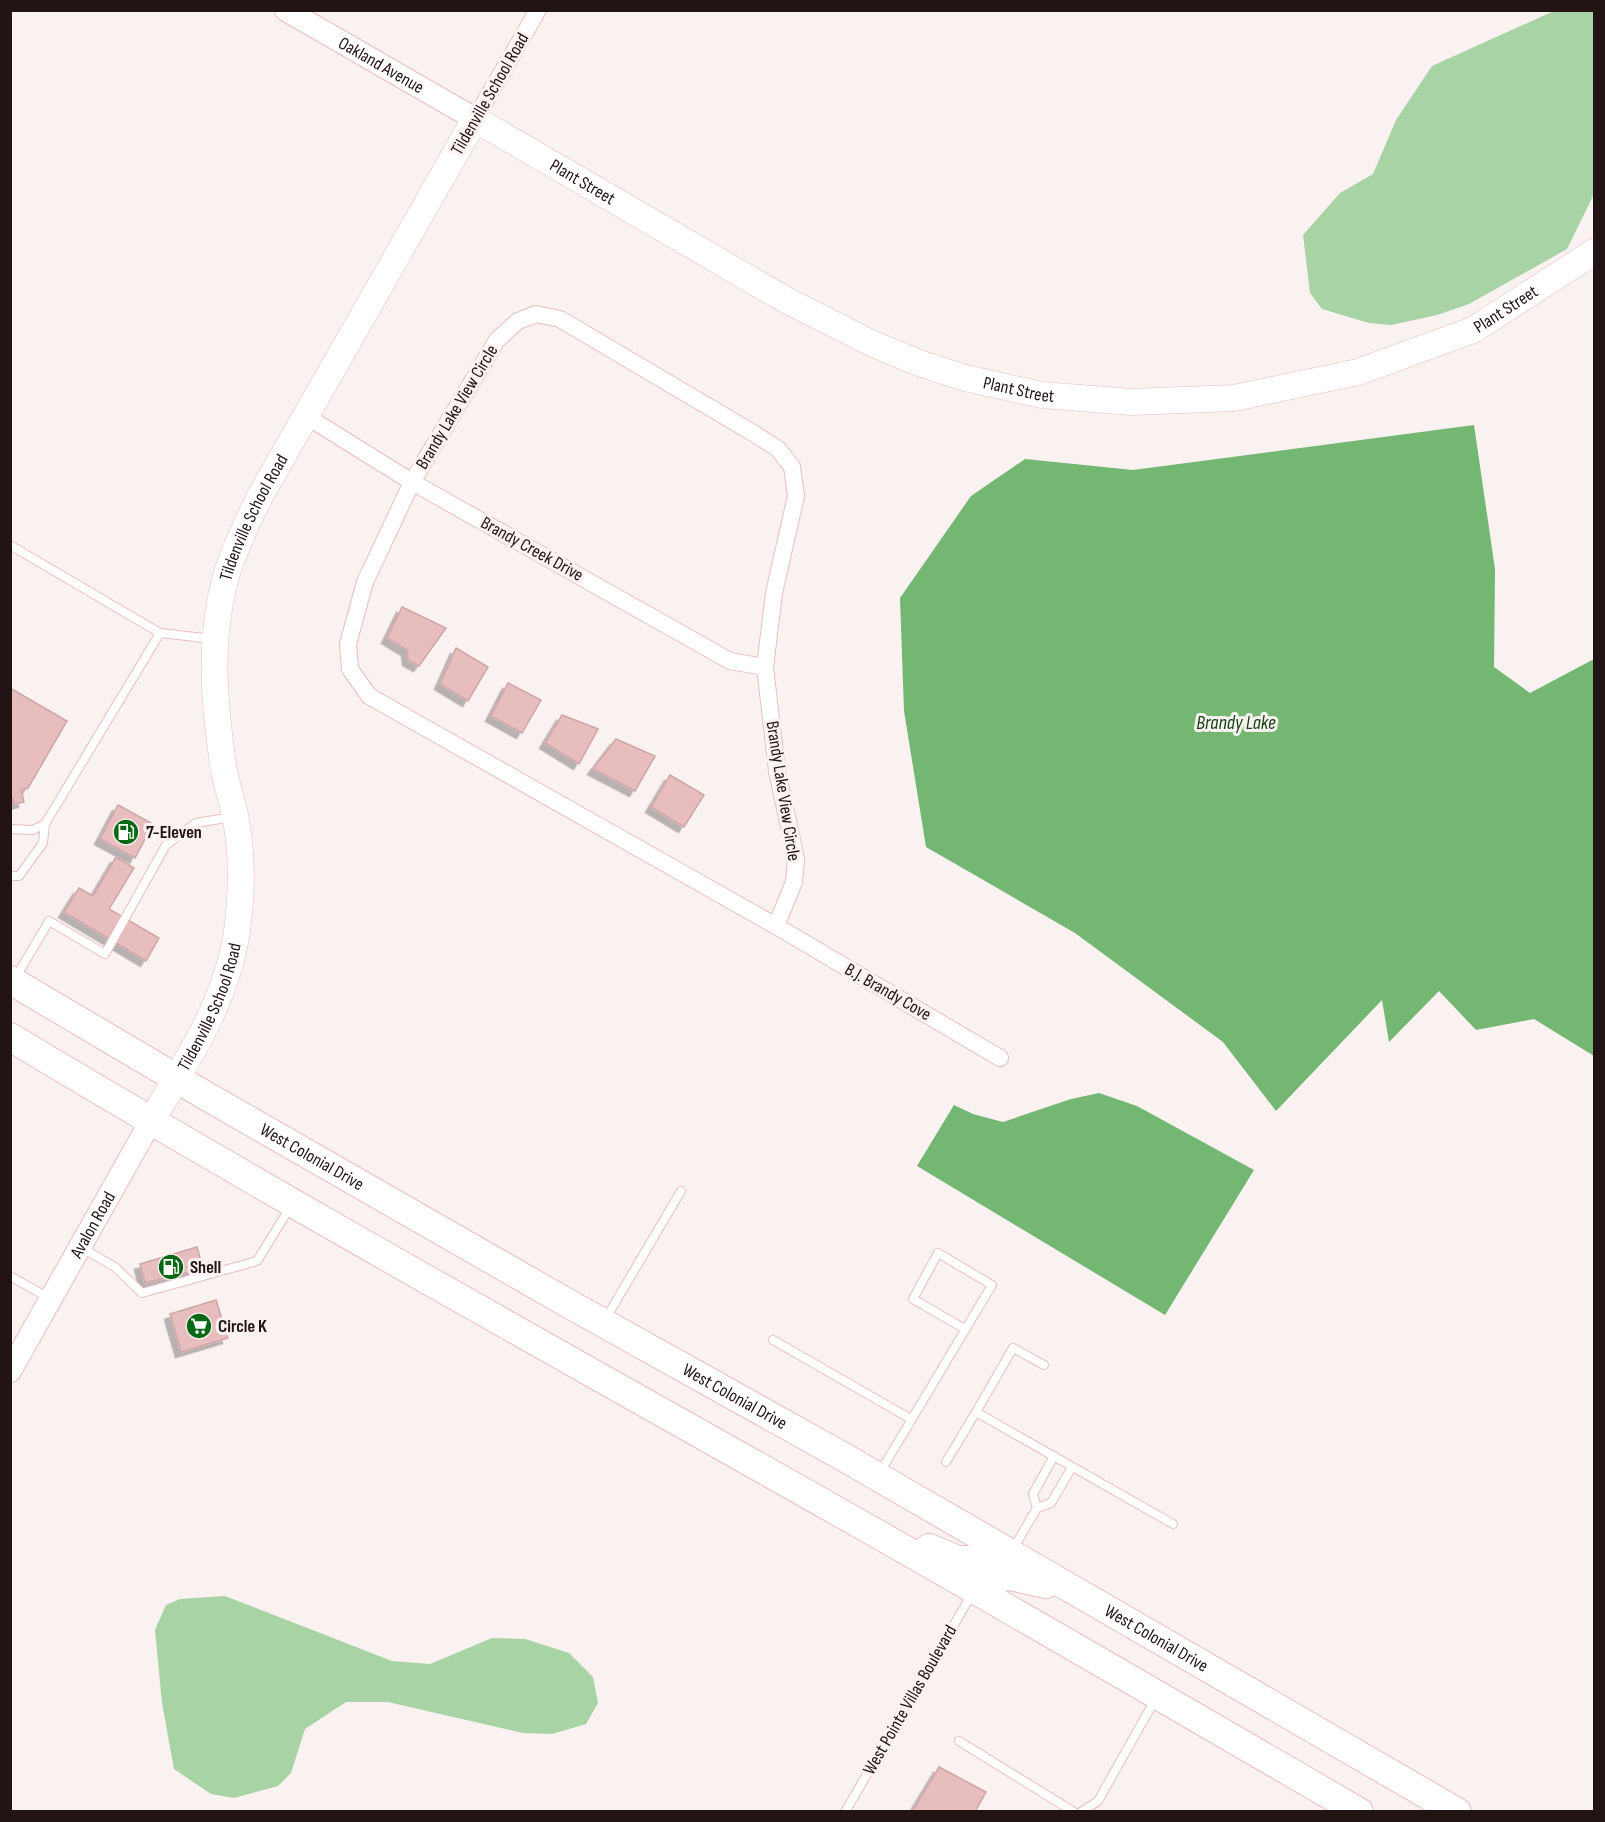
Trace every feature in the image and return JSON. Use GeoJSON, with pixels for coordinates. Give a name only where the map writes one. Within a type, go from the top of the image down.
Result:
{"type":"FeatureCollection","features":[{"type":"Feature","properties":{"kind":"highway","name":"West Colonial Drive"},"geometry":{"type":"LineString","coordinates":[[12,981],[176,1078],[603,1323],[878,1477],[1457,1812]]}},
{"type":"Feature","properties":{"kind":"highway"},"geometry":{"type":"LineString","coordinates":[[10,1037],[151,1121],[975,1589],[1359,1812]]}},
{"type":"Feature","properties":{"kind":"highway"},"geometry":{"type":"LineString","coordinates":[[838,1511],[958,1560],[977,1560],[1010,1554]]}},
{"type":"Feature","properties":{"kind":"highway"},"geometry":{"type":"LineString","coordinates":[[975,1589],[991,1578],[1010,1576],[1077,1592]]}},
{"type":"Feature","properties":{"kind":"main road","name":"Oakland Avenue"},"geometry":{"type":"LineString","coordinates":[[286,10],[475,119]]}},
{"type":"Feature","properties":{"kind":"main road","name":"Plant Street"},"geometry":{"type":"LineString","coordinates":[[475,119],[784,298],[871,343],[918,363],[965,378],[1042,395],[1131,402],[1234,398],[1358,372],[1473,330],[1594,252]]}},
{"type":"Feature","properties":{"kind":"main road","name":"Tildenville School Road"},"geometry":{"type":"LineString","coordinates":[[176,1078],[215,1009],[232,957],[238,924],[240,859],[235,817],[216,720],[215,639],[227,574],[240,538],[259,498],[475,119]]}},
{"type":"Feature","properties":{"kind":"main road","name":"Avalon Road"},"geometry":{"type":"LineString","coordinates":[[10,1371],[176,1078]]}},
{"type":"Feature","properties":{"kind":"street","name":"Tildenville School Road"},"geometry":{"type":"LineString","coordinates":[[475,119],[538,10]]}},
{"type":"Feature","properties":{"kind":"street","name":"Brandy Lake View Circle"},"geometry":{"type":"LineString","coordinates":[[536,314],[560,319],[778,449],[792,467],[796,496],[774,593],[765,667],[777,771],[796,859],[794,882],[776,926],[369,696],[350,669],[348,644],[365,582],[412,482],[497,340],[518,321],[536,314]]}},
{"type":"Feature","properties":{"kind":"street","name":"Brandy Creek Drive"},"geometry":{"type":"LineString","coordinates":[[306,416],[412,482],[730,661],[765,667]]}},
{"type":"Feature","properties":{"kind":"street","name":"B.J. Brandy Cove"},"geometry":{"type":"LineString","coordinates":[[776,926],[1000,1058]]}},
{"type":"Feature","properties":{"kind":"lane"},"geometry":{"type":"LineString","coordinates":[[10,545],[160,633],[215,639]]}},
{"type":"Feature","properties":{"kind":"lane"},"geometry":{"type":"LineString","coordinates":[[10,876],[19,876],[43,843],[45,824],[160,633]]}},
{"type":"Feature","properties":{"kind":"lane"},"geometry":{"type":"LineString","coordinates":[[12,981],[49,921],[105,954],[166,845],[196,823],[235,817]]}},
{"type":"Feature","properties":{"kind":"lane"},"geometry":{"type":"LineString","coordinates":[[10,829],[33,830],[45,824]]}},
{"type":"Feature","properties":{"kind":"lane"},"geometry":{"type":"LineString","coordinates":[[603,1323],[681,1191]]}},
{"type":"Feature","properties":{"kind":"lane"},"geometry":{"type":"LineString","coordinates":[[79,1246],[115,1267],[142,1293],[257,1261],[294,1202]]}},
{"type":"Feature","properties":{"kind":"lane"},"geometry":{"type":"LineString","coordinates":[[878,1477],[992,1285],[938,1253],[913,1299],[965,1329]]}},
{"type":"Feature","properties":{"kind":"lane"},"geometry":{"type":"LineString","coordinates":[[10,1276],[51,1299]]}},
{"type":"Feature","properties":{"kind":"lane"},"geometry":{"type":"LineString","coordinates":[[773,1340],[911,1419]]}},
{"type":"Feature","properties":{"kind":"lane"},"geometry":{"type":"LineString","coordinates":[[946,1462],[1013,1348],[1044,1365]]}},
{"type":"Feature","properties":{"kind":"lane"},"geometry":{"type":"LineString","coordinates":[[976,1412],[1173,1524]]}},
{"type":"Feature","properties":{"kind":"lane"},"geometry":{"type":"LineString","coordinates":[[1037,1508],[1033,1494],[1054,1456]]}},
{"type":"Feature","properties":{"kind":"lane"},"geometry":{"type":"LineString","coordinates":[[1010,1554],[1037,1508],[1051,1503],[1072,1467]]}},
{"type":"Feature","properties":{"kind":"lane","name":"West Pointe Villas Boulevard"},"geometry":{"type":"LineString","coordinates":[[845,1812],[975,1589]]}},
{"type":"Feature","properties":{"kind":"lane"},"geometry":{"type":"LineString","coordinates":[[1081,1812],[1098,1801],[1157,1695]]}},
{"type":"Feature","properties":{"kind":"lane"},"geometry":{"type":"LineString","coordinates":[[959,1741],[1074,1812]]}},
{"type":"Feature","properties":{"kind":"shaded area"},"geometry":{"type":"Polygon","coordinates":[[[1554,11],[1594,11],[1594,194],[1567,249],[1469,304],[1437,315],[1391,325],[1369,323],[1322,309],[1310,293],[1303,235],[1340,193],[1373,174],[1396,120],[1432,66],[1554,11]]]}},
{"type":"Feature","properties":{"kind":"shaded area"},"geometry":{"type":"Polygon","coordinates":[[[225,1596],[392,1661],[430,1664],[492,1638],[525,1639],[569,1653],[593,1677],[598,1703],[586,1724],[552,1734],[523,1733],[388,1702],[346,1702],[305,1729],[291,1773],[278,1786],[234,1798],[211,1794],[174,1769],[162,1703],[155,1630],[166,1605],[180,1599],[225,1596]]]}},
{"type":"Feature","properties":{"kind":"water","name":"Brandy Lake"},"geometry":{"type":"Polygon","coordinates":[[[1474,425],[1495,569],[1494,667],[1530,693],[1594,659],[1594,1056],[1534,1019],[1476,1030],[1439,991],[1389,1042],[1382,1000],[1276,1111],[1223,1042],[1075,933],[926,847],[904,711],[900,598],[971,496],[1025,459],[1133,470],[1474,425]]]}},
{"type":"Feature","properties":{"kind":"water"},"geometry":{"type":"Polygon","coordinates":[[[1099,1093],[1137,1106],[1254,1170],[1165,1315],[917,1166],[954,1105],[973,1114],[1003,1122],[1071,1099],[1099,1093]]]}},
{"type":"Feature","properties":{"kind":"building"},"geometry":{"type":"Polygon","coordinates":[[[402,607],[446,628],[419,666],[408,660],[407,650],[387,638],[402,607]]]}},
{"type":"Feature","properties":{"kind":"building"},"geometry":{"type":"Polygon","coordinates":[[[456,648],[488,667],[468,701],[440,684],[456,648]]]}},
{"type":"Feature","properties":{"kind":"building"},"geometry":{"type":"Polygon","coordinates":[[[508,683],[541,700],[522,733],[491,716],[508,683]]]}},
{"type":"Feature","properties":{"kind":"building"},"geometry":{"type":"Polygon","coordinates":[[[10,688],[67,721],[28,788],[21,790],[24,802],[15,804],[10,793],[10,688]]]}},
{"type":"Feature","properties":{"kind":"building"},"geometry":{"type":"Polygon","coordinates":[[[562,715],[598,729],[579,764],[545,743],[562,715]]]}},
{"type":"Feature","properties":{"kind":"building"},"geometry":{"type":"Polygon","coordinates":[[[616,739],[655,756],[635,791],[593,769],[616,739]]]}},
{"type":"Feature","properties":{"kind":"building"},"geometry":{"type":"Polygon","coordinates":[[[670,775],[704,795],[684,827],[651,807],[670,775]]]}},
{"type":"Feature","properties":{"kind":"building","name":"7-Eleven"},"geometry":{"type":"Polygon","coordinates":[[[118,805],[153,824],[135,858],[100,839],[118,805]]]}},
{"type":"Feature","properties":{"kind":"building"},"geometry":{"type":"Polygon","coordinates":[[[116,857],[134,868],[109,909],[159,938],[146,961],[64,912],[79,888],[93,896],[116,857]]]}},
{"type":"Feature","properties":{"kind":"building","name":"Shell"},"geometry":{"type":"Polygon","coordinates":[[[197,1247],[203,1269],[145,1283],[140,1264],[197,1247]]]}},
{"type":"Feature","properties":{"kind":"building","name":"Circle K"},"geometry":{"type":"Polygon","coordinates":[[[216,1300],[228,1338],[181,1352],[170,1314],[216,1300]]]}},
{"type":"Feature","properties":{"kind":"building"},"geometry":{"type":"Polygon","coordinates":[[[939,1767],[986,1792],[975,1812],[912,1812],[939,1767]]]}},
{"type":"Feature","properties":{"kind":"place","name":"7-Eleven"},"geometry":{"type":"Point","coordinates":[126,832]}},
{"type":"Feature","properties":{"kind":"place","name":"Shell"},"geometry":{"type":"Point","coordinates":[171,1267]}},
{"type":"Feature","properties":{"kind":"place","name":"Circle K"},"geometry":{"type":"Point","coordinates":[199,1326]}}]}
